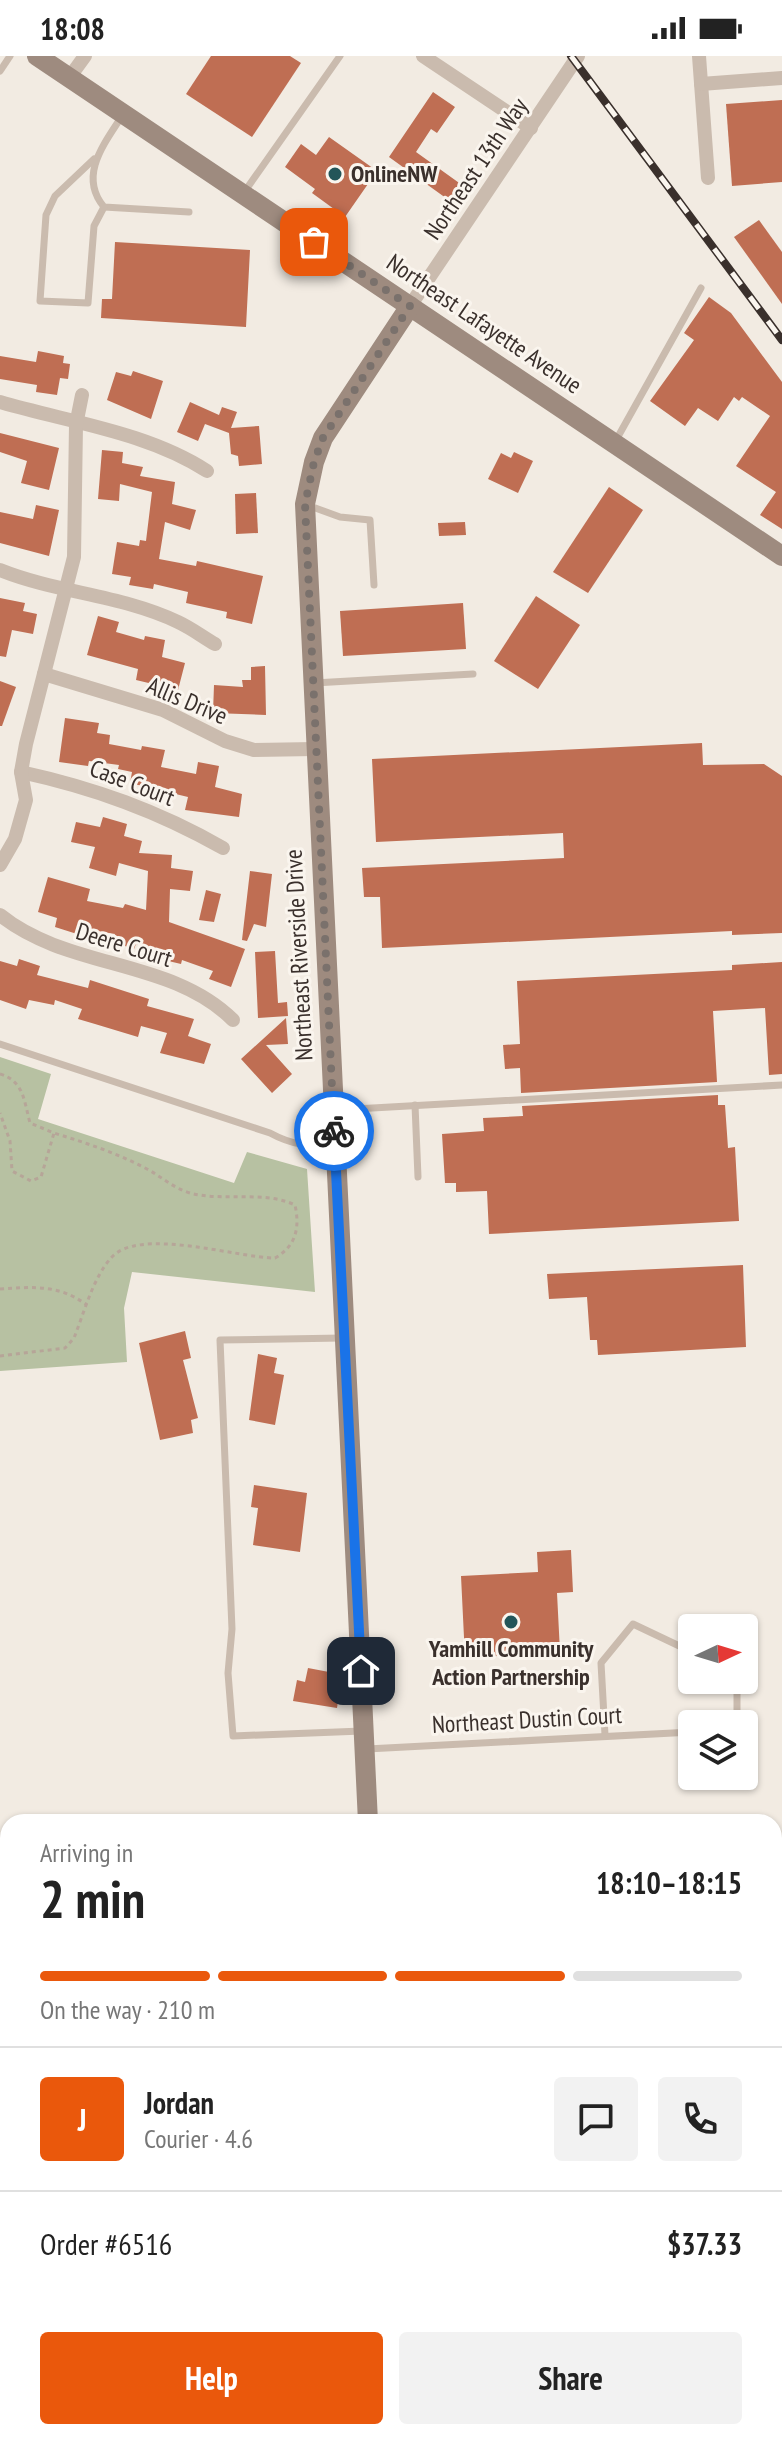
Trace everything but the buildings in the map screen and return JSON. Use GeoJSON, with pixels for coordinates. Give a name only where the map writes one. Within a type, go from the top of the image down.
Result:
{"type":"FeatureCollection","features":[{"type":"Feature","properties":{"kind":"street","name":"Northeast Lafayette Avenue"},"geometry":{"type":"LineString","coordinates":[[37,56],[782,556]]}},
{"type":"Feature","properties":{"kind":"street"},"geometry":{"type":"LineString","coordinates":[[69,78],[85,56]]}},
{"type":"Feature","properties":{"kind":"street"},"geometry":{"type":"LineString","coordinates":[[423,56],[531,128]]}},
{"type":"Feature","properties":{"kind":"street","name":"Northeast 13th Way"},"geometry":{"type":"LineString","coordinates":[[410,306],[578,56]]}},
{"type":"Feature","properties":{"kind":"street"},"geometry":{"type":"LineString","coordinates":[[699,56],[708,178]]}},
{"type":"Feature","properties":{"kind":"street"},"geometry":{"type":"LineString","coordinates":[[701,84],[782,78]]}},
{"type":"Feature","properties":{"kind":"street","name":"Northeast Riverside Drive"},"geometry":{"type":"LineString","coordinates":[[368,1814],[305,504],[323,438],[410,306]]}},
{"type":"Feature","properties":{"kind":"street"},"geometry":{"type":"LineString","coordinates":[[0,865],[15,839],[26,800],[21,772],[74,557],[76,425],[82,395]]}},
{"type":"Feature","properties":{"kind":"street"},"geometry":{"type":"LineString","coordinates":[[0,402],[76,425],[139,439],[185,457],[207,471]]}},
{"type":"Feature","properties":{"kind":"street"},"geometry":{"type":"LineString","coordinates":[[0,570],[67,592],[141,608],[178,622],[215,644]]}},
{"type":"Feature","properties":{"kind":"street","name":"Allis Drive"},"geometry":{"type":"LineString","coordinates":[[44,674],[163,710],[225,741],[254,750],[315,749]]}},
{"type":"Feature","properties":{"kind":"street","name":"Case Court"},"geometry":{"type":"LineString","coordinates":[[21,772],[89,787],[223,848]]}},
{"type":"Feature","properties":{"kind":"street","name":"Deere Court"},"geometry":{"type":"LineString","coordinates":[[0,915],[58,947],[181,985],[215,1002],[233,1020]]}},
{"type":"Feature","properties":{"kind":"lane"},"geometry":{"type":"LineString","coordinates":[[0,71],[10,56]]}},
{"type":"Feature","properties":{"kind":"lane"},"geometry":{"type":"LineString","coordinates":[[243,194],[340,56]]}},
{"type":"Feature","properties":{"kind":"lane"},"geometry":{"type":"LineString","coordinates":[[104,207],[94,226],[88,303],[40,301],[46,215],[55,196],[94,159],[123,114]]}},
{"type":"Feature","properties":{"kind":"lane"},"geometry":{"type":"LineString","coordinates":[[94,159],[95,196],[104,207],[189,212]]}},
{"type":"Feature","properties":{"kind":"lane"},"geometry":{"type":"LineString","coordinates":[[614,444],[701,288]]}},
{"type":"Feature","properties":{"kind":"lane"},"geometry":{"type":"LineString","coordinates":[[305,504],[340,517],[371,522],[374,585]]}},
{"type":"Feature","properties":{"kind":"lane"},"geometry":{"type":"LineString","coordinates":[[312,683],[473,674]]}},
{"type":"Feature","properties":{"kind":"lane"},"geometry":{"type":"LineString","coordinates":[[0,1044],[270,1133],[288,1143],[303,1147],[335,1145]]}},
{"type":"Feature","properties":{"kind":"lane"},"geometry":{"type":"LineString","coordinates":[[333,1110],[782,1085]]}},
{"type":"Feature","properties":{"kind":"lane"},"geometry":{"type":"LineString","coordinates":[[415,1105],[418,1177]]}},
{"type":"Feature","properties":{"kind":"lane","name":"Northeast Dustin Court"},"geometry":{"type":"LineString","coordinates":[[344,1338],[220,1340],[232,1629],[228,1673],[233,1736],[364,1740],[678,1732]]}},
{"type":"Feature","properties":{"kind":"lane"},"geometry":{"type":"LineString","coordinates":[[605,1735],[601,1663],[633,1624],[678,1645]]}},
{"type":"Feature","properties":{"kind":"path"},"geometry":{"type":"LineString","coordinates":[[0,1074],[13,1078],[22,1091],[30,1123],[102,1148],[148,1170],[176,1189],[195,1194],[281,1198],[295,1205],[297,1218],[296,1235],[287,1251],[275,1258],[163,1244],[123,1249],[111,1258],[74,1338],[65,1348],[0,1356]]}},
{"type":"Feature","properties":{"kind":"path"},"geometry":{"type":"LineString","coordinates":[[0,1113],[10,1141],[9,1163],[18,1177],[31,1181],[41,1177],[54,1133]]}},
{"type":"Feature","properties":{"kind":"path"},"geometry":{"type":"LineString","coordinates":[[0,1289],[46,1286],[68,1292],[87,1305]]}},
{"type":"Feature","properties":{"kind":"green space"},"geometry":{"type":"Polygon","coordinates":[[[0,1057],[51,1074],[38,1119],[234,1183],[247,1152],[307,1169],[315,1292],[132,1272],[124,1308],[127,1362],[0,1371],[0,1057]]]}},
{"type":"Feature","properties":{"kind":"railway"},"geometry":{"type":"LineString","coordinates":[[571,56],[782,340]]}},
{"type":"Feature","properties":{"kind":"way so far"},"geometry":{"type":"LineString","coordinates":[[314,242],[410,306],[323,438],[305,504],[334,1131]]}},
{"type":"Feature","properties":{"kind":"place","name":"OnlineNW"},"geometry":{"type":"Point","coordinates":[335,174]}},
{"type":"Feature","properties":{"kind":"place","name":"Yamhill Community Action Partnership"},"geometry":{"type":"Point","coordinates":[511,1622]}},
{"type":"Feature","properties":{"kind":"route"},"geometry":{"type":"LineString","coordinates":[[334,1131],[361,1671]]}}]}
